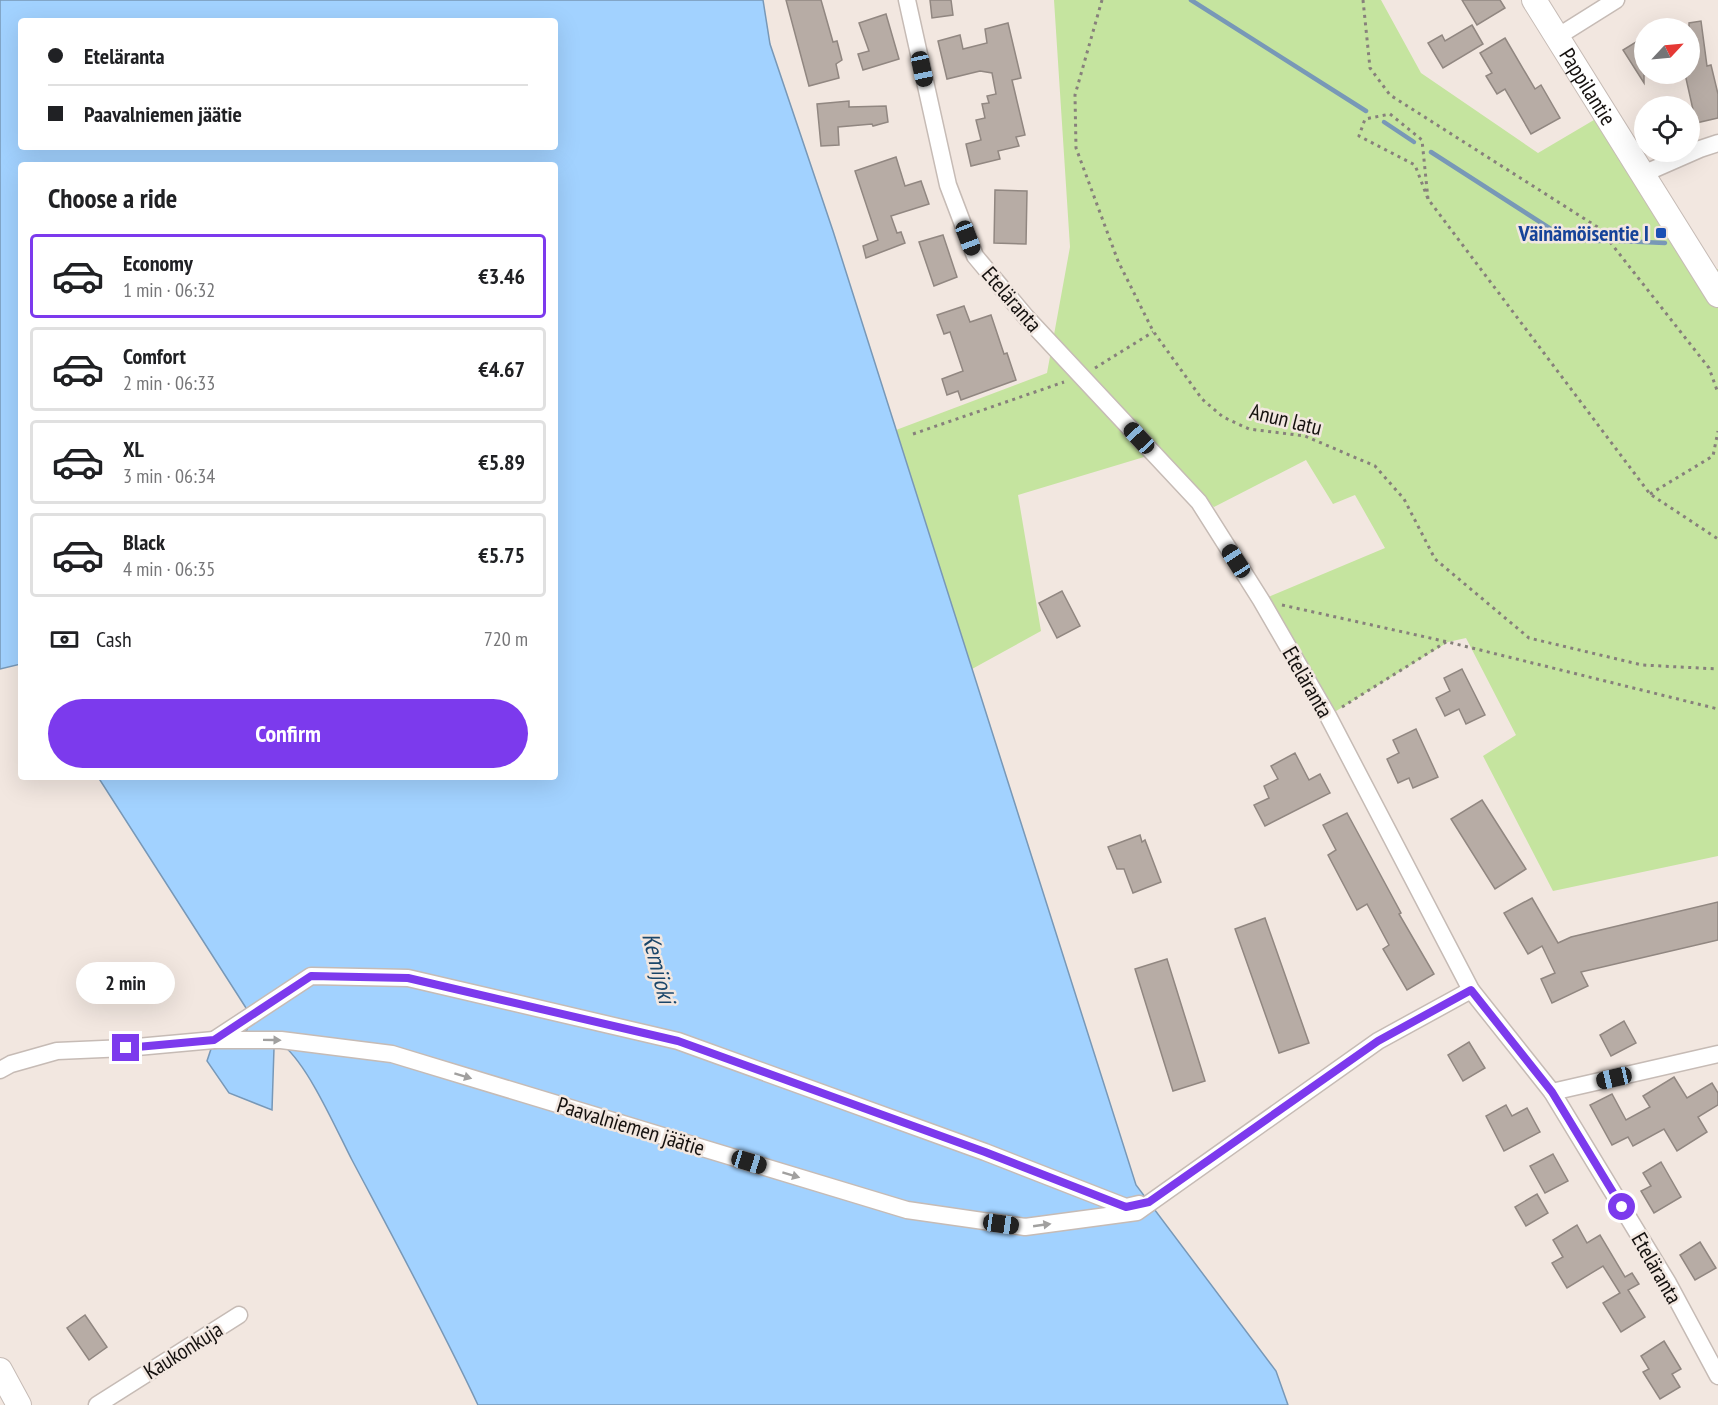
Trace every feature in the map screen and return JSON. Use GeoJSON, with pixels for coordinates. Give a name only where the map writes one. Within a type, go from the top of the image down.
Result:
{"type":"FeatureCollection","features":[{"type":"Feature","properties":{"kind":"street","name":"Eteläranta"},"geometry":{"type":"LineString","coordinates":[[907,0],[948,185],[975,256],[1026,317],[1199,502],[1261,600],[1328,716],[1471,990],[1552,1092],[1668,1283],[1718,1376]]}},
{"type":"Feature","properties":{"kind":"street","name":"Pappilantie"},"geometry":{"type":"LineString","coordinates":[[1534,0],[1718,295]]}},
{"type":"Feature","properties":{"kind":"street"},"geometry":{"type":"LineString","coordinates":[[1557,37],[1616,0]]}},
{"type":"Feature","properties":{"kind":"street"},"geometry":{"type":"LineString","coordinates":[[1643,174],[1718,143]]}},
{"type":"Feature","properties":{"kind":"street","name":"Paavalniemen jäätie"},"geometry":{"type":"LineString","coordinates":[[214,1040],[311,976],[408,978],[678,1041],[985,1152],[1126,1207],[1149,1202]]}},
{"type":"Feature","properties":{"kind":"street","name":"Paavalniemen jäätie"},"geometry":{"type":"LineString","coordinates":[[0,1070],[11,1064],[57,1051],[126,1048],[214,1040],[281,1040],[392,1054],[907,1210],[1025,1227],[1137,1212],[1378,1041],[1471,990]]}},
{"type":"Feature","properties":{"kind":"street"},"geometry":{"type":"LineString","coordinates":[[1552,1092],[1718,1054]]}},
{"type":"Feature","properties":{"kind":"street","name":"Kaukonkuja"},"geometry":{"type":"LineString","coordinates":[[97,1405],[238,1315]]}},
{"type":"Feature","properties":{"kind":"street"},"geometry":{"type":"LineString","coordinates":[[0,1370],[19,1405]]}},
{"type":"Feature","properties":{"kind":"path","name":"Anun latu"},"geometry":{"type":"LineString","coordinates":[[1102,0],[1076,95],[1076,148],[1118,261],[1153,332],[1202,399],[1223,417],[1249,429],[1305,436],[1375,466],[1404,499],[1435,558],[1529,638],[1642,665],[1718,669]]}},
{"type":"Feature","properties":{"kind":"path"},"geometry":{"type":"LineString","coordinates":[[1363,0],[1370,68],[1390,95],[1599,228],[1709,368],[1718,393]]}},
{"type":"Feature","properties":{"kind":"path"},"geometry":{"type":"LineString","coordinates":[[1428,199],[1422,140],[1390,114],[1365,119],[1359,136],[1415,165],[1428,199],[1650,494],[1718,539]]}},
{"type":"Feature","properties":{"kind":"path"},"geometry":{"type":"LineString","coordinates":[[913,434],[1082,376],[1153,332]]}},
{"type":"Feature","properties":{"kind":"path"},"geometry":{"type":"LineString","coordinates":[[1713,456],[1718,431]]}},
{"type":"Feature","properties":{"kind":"path"},"geometry":{"type":"LineString","coordinates":[[1650,494],[1718,454]]}},
{"type":"Feature","properties":{"kind":"path"},"geometry":{"type":"LineString","coordinates":[[1261,600],[1448,642],[1718,709]]}},
{"type":"Feature","properties":{"kind":"path"},"geometry":{"type":"LineString","coordinates":[[1328,716],[1448,642]]}},
{"type":"Feature","properties":{"kind":"green space"},"geometry":{"type":"Polygon","coordinates":[[[1054,0],[1381,0],[1421,73],[1538,153],[1599,117],[1696,273],[1718,269],[1718,856],[1553,891],[1483,756],[1516,735],[1466,638],[1448,642],[1328,716],[1261,600],[1385,548],[1355,495],[1333,504],[1306,460],[1214,507],[1154,454],[1018,495],[1041,631],[972,669],[896,430],[1047,373],[1070,247],[1054,0]]]}},
{"type":"Feature","properties":{"kind":"water","name":"Kemijoki"},"geometry":{"type":"Polygon","coordinates":[[[0,0],[763,0],[770,44],[833,231],[1136,1185],[1276,1371],[1288,1405],[478,1405],[432,1312],[303,1068],[284,1046],[274,1048],[272,1110],[229,1093],[207,1061],[214,1040],[247,1030],[248,1011],[100,780],[558,780],[558,162],[18,162],[18,665],[0,669],[0,0]]]}},
{"type":"Feature","properties":{"kind":"building"},"geometry":{"type":"Polygon","coordinates":[[[786,0],[821,0],[833,42],[837,41],[842,60],[836,64],[839,78],[809,86],[786,0]]]}},
{"type":"Feature","properties":{"kind":"building"},"geometry":{"type":"Polygon","coordinates":[[[930,0],[951,0],[953,15],[932,18],[930,0]]]}},
{"type":"Feature","properties":{"kind":"building"},"geometry":{"type":"Polygon","coordinates":[[[1462,0],[1500,0],[1505,8],[1477,25],[1462,0]]]}},
{"type":"Feature","properties":{"kind":"building"},"geometry":{"type":"Polygon","coordinates":[[[886,14],[899,59],[863,70],[858,54],[869,51],[859,23],[886,14]]]}},
{"type":"Feature","properties":{"kind":"building"},"geometry":{"type":"Polygon","coordinates":[[[1700,21],[1707,66],[1711,65],[1718,94],[1718,118],[1700,122],[1700,96],[1690,96],[1687,84],[1700,84],[1700,21]]]}},
{"type":"Feature","properties":{"kind":"building"},"geometry":{"type":"Polygon","coordinates":[[[1008,23],[1021,78],[1012,80],[1025,135],[1016,137],[1019,146],[998,151],[1000,159],[971,166],[966,144],[981,140],[976,120],[985,118],[982,104],[989,103],[987,96],[996,94],[992,73],[980,71],[947,79],[938,41],[960,35],[963,49],[987,43],[985,29],[1008,23]]]}},
{"type":"Feature","properties":{"kind":"building"},"geometry":{"type":"Polygon","coordinates":[[[1472,25],[1483,44],[1443,68],[1428,43],[1442,35],[1445,41],[1472,25]]]}},
{"type":"Feature","properties":{"kind":"building"},"geometry":{"type":"Polygon","coordinates":[[[1505,38],[1535,89],[1541,85],[1560,118],[1531,134],[1505,89],[1497,94],[1486,76],[1492,73],[1480,53],[1505,38]]]}},
{"type":"Feature","properties":{"kind":"building"},"geometry":{"type":"Polygon","coordinates":[[[1634,43],[1634,67],[1623,50],[1634,43]]]}},
{"type":"Feature","properties":{"kind":"building"},"geometry":{"type":"Polygon","coordinates":[[[849,101],[849,107],[886,106],[888,122],[873,126],[872,124],[838,127],[839,145],[821,146],[817,104],[849,101]]]}},
{"type":"Feature","properties":{"kind":"building"},"geometry":{"type":"Polygon","coordinates":[[[896,157],[905,186],[921,181],[929,204],[891,216],[897,233],[901,232],[905,243],[866,258],[863,246],[878,240],[855,171],[896,157]]]}},
{"type":"Feature","properties":{"kind":"building"},"geometry":{"type":"Polygon","coordinates":[[[995,190],[1027,191],[1026,244],[994,243],[995,190]]]}},
{"type":"Feature","properties":{"kind":"building"},"geometry":{"type":"Polygon","coordinates":[[[943,235],[957,277],[934,286],[919,242],[943,235]]]}},
{"type":"Feature","properties":{"kind":"building"},"geometry":{"type":"Polygon","coordinates":[[[964,306],[970,322],[991,315],[1004,354],[1007,353],[1016,380],[961,400],[958,391],[947,395],[942,379],[963,371],[950,332],[944,334],[937,315],[964,306]]]}},
{"type":"Feature","properties":{"kind":"building"},"geometry":{"type":"Polygon","coordinates":[[[1062,591],[1080,626],[1057,638],[1039,603],[1062,591]]]}},
{"type":"Feature","properties":{"kind":"building"},"geometry":{"type":"Polygon","coordinates":[[[1462,669],[1485,715],[1466,724],[1459,709],[1445,716],[1436,698],[1450,691],[1444,678],[1462,669]]]}},
{"type":"Feature","properties":{"kind":"building"},"geometry":{"type":"Polygon","coordinates":[[[1416,729],[1438,777],[1413,788],[1409,778],[1398,783],[1387,759],[1399,753],[1393,740],[1416,729]]]}},
{"type":"Feature","properties":{"kind":"building"},"geometry":{"type":"Polygon","coordinates":[[[1295,753],[1309,780],[1320,774],[1330,793],[1265,826],[1254,805],[1269,798],[1264,786],[1278,779],[1271,766],[1295,753]]]}},
{"type":"Feature","properties":{"kind":"building"},"geometry":{"type":"Polygon","coordinates":[[[1482,800],[1526,869],[1495,889],[1451,819],[1482,800]]]}},
{"type":"Feature","properties":{"kind":"building"},"geometry":{"type":"Polygon","coordinates":[[[1347,813],[1401,913],[1399,914],[1434,974],[1407,990],[1383,949],[1389,945],[1367,904],[1357,910],[1328,855],[1336,850],[1323,825],[1347,813]]]}},
{"type":"Feature","properties":{"kind":"building"},"geometry":{"type":"Polygon","coordinates":[[[1140,835],[1142,842],[1145,840],[1161,882],[1133,893],[1124,869],[1117,869],[1108,847],[1140,835]]]}},
{"type":"Feature","properties":{"kind":"building"},"geometry":{"type":"Polygon","coordinates":[[[1532,898],[1558,943],[1571,937],[1718,902],[1718,940],[1581,972],[1588,986],[1552,1003],[1541,979],[1555,973],[1542,946],[1528,954],[1504,913],[1532,898]]]}},
{"type":"Feature","properties":{"kind":"building"},"geometry":{"type":"Polygon","coordinates":[[[1265,918],[1309,1043],[1279,1053],[1235,929],[1265,918]]]}},
{"type":"Feature","properties":{"kind":"building"},"geometry":{"type":"Polygon","coordinates":[[[1167,959],[1205,1081],[1173,1091],[1135,969],[1167,959]]]}},
{"type":"Feature","properties":{"kind":"building"},"geometry":{"type":"Polygon","coordinates":[[[1624,1021],[1636,1043],[1611,1056],[1600,1035],[1624,1021]]]}},
{"type":"Feature","properties":{"kind":"building"},"geometry":{"type":"Polygon","coordinates":[[[1469,1042],[1485,1068],[1463,1081],[1448,1055],[1469,1042]]]}},
{"type":"Feature","properties":{"kind":"building"},"geometry":{"type":"Polygon","coordinates":[[[1674,1077],[1687,1098],[1712,1083],[1718,1093],[1718,1105],[1698,1117],[1707,1132],[1677,1151],[1664,1129],[1633,1146],[1628,1137],[1612,1145],[1590,1105],[1612,1094],[1626,1120],[1650,1107],[1643,1096],[1674,1077]]]}},
{"type":"Feature","properties":{"kind":"building"},"geometry":{"type":"Polygon","coordinates":[[[1506,1105],[1512,1116],[1527,1108],[1540,1132],[1504,1151],[1486,1116],[1506,1105]]]}},
{"type":"Feature","properties":{"kind":"building"},"geometry":{"type":"Polygon","coordinates":[[[1553,1154],[1568,1181],[1545,1193],[1530,1166],[1553,1154]]]}},
{"type":"Feature","properties":{"kind":"building"},"geometry":{"type":"Polygon","coordinates":[[[1661,1162],[1681,1197],[1654,1213],[1641,1191],[1651,1186],[1643,1173],[1661,1162]]]}},
{"type":"Feature","properties":{"kind":"building"},"geometry":{"type":"Polygon","coordinates":[[[1537,1194],[1548,1213],[1526,1226],[1515,1207],[1537,1194]]]}},
{"type":"Feature","properties":{"kind":"building"},"geometry":{"type":"Polygon","coordinates":[[[1577,1225],[1587,1243],[1600,1235],[1625,1277],[1632,1273],[1639,1284],[1628,1290],[1645,1317],[1621,1332],[1603,1303],[1620,1293],[1603,1266],[1567,1288],[1552,1263],[1563,1257],[1553,1240],[1577,1225]]]}},
{"type":"Feature","properties":{"kind":"building"},"geometry":{"type":"Polygon","coordinates":[[[1700,1242],[1716,1268],[1695,1280],[1680,1255],[1700,1242]]]}},
{"type":"Feature","properties":{"kind":"building"},"geometry":{"type":"Polygon","coordinates":[[[85,1315],[107,1347],[89,1360],[67,1328],[85,1315]]]}},
{"type":"Feature","properties":{"kind":"building"},"geometry":{"type":"Polygon","coordinates":[[[1664,1341],[1681,1369],[1672,1374],[1680,1387],[1660,1399],[1643,1372],[1649,1369],[1641,1356],[1664,1341]]]}},
{"type":"Feature","properties":{"kind":"waterway"},"geometry":{"type":"LineString","coordinates":[[1191,0],[1366,111]]}},
{"type":"Feature","properties":{"kind":"waterway"},"geometry":{"type":"LineString","coordinates":[[1384,122],[1414,142]]}},
{"type":"Feature","properties":{"kind":"waterway"},"geometry":{"type":"LineString","coordinates":[[1431,152],[1568,240],[1600,241]]}},
{"type":"Feature","properties":{"kind":"waterway"},"geometry":{"type":"LineString","coordinates":[[1619,241],[1665,243]]}},
{"type":"Feature","properties":{"kind":"place","name":"Väinämöisentie I"},"geometry":{"type":"Point","coordinates":[1661,233]}},
{"type":"Feature","properties":{"kind":"route"},"geometry":{"type":"LineString","coordinates":[[126,1048],[214,1040],[311,976],[408,978],[678,1041],[985,1152],[1126,1207],[1149,1202],[1378,1041],[1471,990],[1552,1092],[1622,1207]]}}]}
